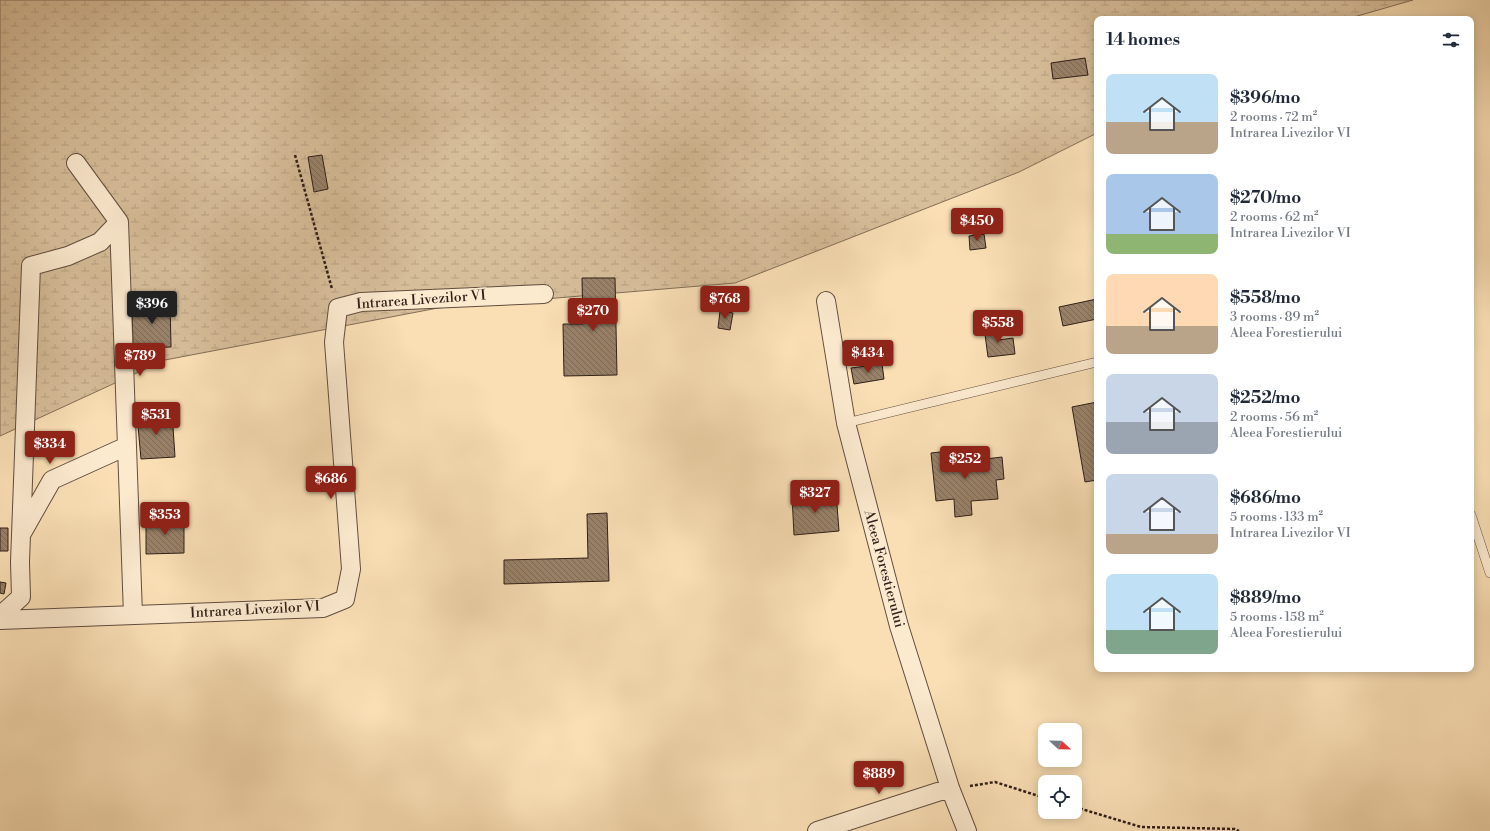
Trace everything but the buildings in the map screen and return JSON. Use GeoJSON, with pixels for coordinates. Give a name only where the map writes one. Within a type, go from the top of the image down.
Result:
{"type":"FeatureCollection","features":[{"type":"Feature","properties":{"kind":"street"},"geometry":{"type":"LineString","coordinates":[[76,163],[119,222],[133,615]]}},
{"type":"Feature","properties":{"kind":"street"},"geometry":{"type":"LineString","coordinates":[[0,616],[21,597],[20,562],[30,266],[68,256],[100,242],[119,222]]}},
{"type":"Feature","properties":{"kind":"street","name":"Intrarea Livezilor VI"},"geometry":{"type":"LineString","coordinates":[[0,620],[323,608],[345,600],[351,569],[334,342],[338,308],[361,302],[544,294]]}},
{"type":"Feature","properties":{"kind":"street","name":"Aleea Forestierului"},"geometry":{"type":"LineString","coordinates":[[826,301],[846,423],[899,626],[950,788],[967,831]]}},
{"type":"Feature","properties":{"kind":"street"},"geometry":{"type":"LineString","coordinates":[[21,536],[52,480],[127,446]]}},
{"type":"Feature","properties":{"kind":"street"},"geometry":{"type":"LineString","coordinates":[[817,831],[950,788]]}},
{"type":"Feature","properties":{"kind":"lane"},"geometry":{"type":"LineString","coordinates":[[846,423],[1094,363]]}},
{"type":"Feature","properties":{"kind":"lane"},"geometry":{"type":"LineString","coordinates":[[1474,524],[1490,573]]}},
{"type":"Feature","properties":{"kind":"path"},"geometry":{"type":"LineString","coordinates":[[295,155],[338,308]]}},
{"type":"Feature","properties":{"kind":"path"},"geometry":{"type":"LineString","coordinates":[[950,788],[995,782],[1038,796]]}},
{"type":"Feature","properties":{"kind":"path"},"geometry":{"type":"LineString","coordinates":[[1082,809],[1141,827],[1236,829],[1239,831]]}},
{"type":"Feature","properties":{"kind":"green space"},"geometry":{"type":"Polygon","coordinates":[[[0,0],[1413,0],[1357,16],[1094,16],[1094,134],[1019,172],[735,283],[438,308],[165,360],[0,436],[0,0]]]}}]}
